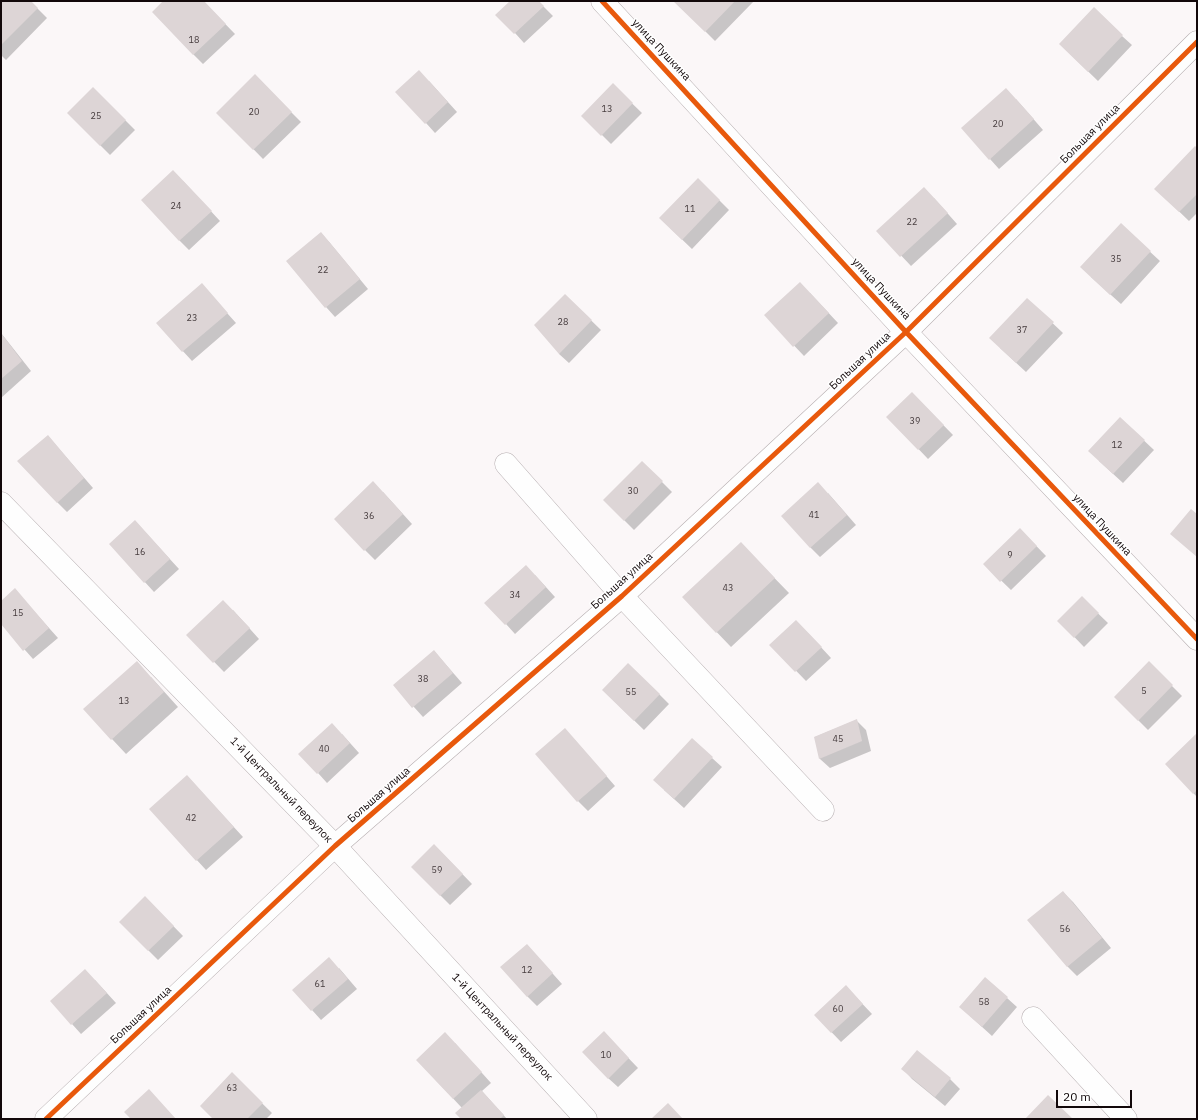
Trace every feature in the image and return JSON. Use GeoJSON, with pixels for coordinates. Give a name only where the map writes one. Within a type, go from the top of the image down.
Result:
{"type":"FeatureCollection","features":[{"type":"Feature","properties":{"kind":"street","name":"улица Пушкина"},"geometry":{"type":"LineString","coordinates":[[602,1],[906,332],[1197,640]]}},
{"type":"Feature","properties":{"kind":"street","name":"Большая улица"},"geometry":{"type":"LineString","coordinates":[[46,1119],[336,846],[622,596],[906,332],[1195,47]]}},
{"type":"Feature","properties":{"kind":"street"},"geometry":{"type":"LineString","coordinates":[[506,464],[622,596],[823,810]]}},
{"type":"Feature","properties":{"kind":"street","name":"1-й Центральный переулок"},"geometry":{"type":"LineString","coordinates":[[1,503],[336,846],[586,1119]]}},
{"type":"Feature","properties":{"kind":"street"},"geometry":{"type":"LineString","coordinates":[[1033,1018],[1126,1119]]}},
{"type":"Feature","properties":{"kind":"building"},"geometry":{"type":"Polygon","coordinates":[[[31,1],[38,8],[1,45],[1,2],[31,1]]]}},
{"type":"Feature","properties":{"kind":"building"},"geometry":{"type":"Polygon","coordinates":[[[163,1],[204,1],[226,24],[193,55],[152,12],[163,1]]]}},
{"type":"Feature","properties":{"kind":"building"},"geometry":{"type":"Polygon","coordinates":[[[510,1],[539,1],[544,6],[514,34],[495,15],[510,1]]]}},
{"type":"Feature","properties":{"kind":"building"},"geometry":{"type":"Polygon","coordinates":[[[673,1],[735,1],[705,32],[673,1]]]}},
{"type":"Feature","properties":{"kind":"building"},"geometry":{"type":"Polygon","coordinates":[[[1094,7],[1123,35],[1088,72],[1059,44],[1094,7]]]}},
{"type":"Feature","properties":{"kind":"building"},"geometry":{"type":"Polygon","coordinates":[[[419,70],[448,102],[425,124],[395,92],[419,70]]]}},
{"type":"Feature","properties":{"kind":"building"},"geometry":{"type":"Polygon","coordinates":[[[255,74],[292,112],[253,150],[216,113],[255,74]]]}},
{"type":"Feature","properties":{"kind":"building"},"geometry":{"type":"Polygon","coordinates":[[[613,83],[633,103],[601,136],[581,116],[613,83]]]}},
{"type":"Feature","properties":{"kind":"building"},"geometry":{"type":"Polygon","coordinates":[[[93,87],[126,120],[100,146],[67,113],[93,87]]]}},
{"type":"Feature","properties":{"kind":"building"},"geometry":{"type":"Polygon","coordinates":[[[1006,88],[1034,119],[989,160],[961,128],[1006,88]]]}},
{"type":"Feature","properties":{"kind":"building"},"geometry":{"type":"Polygon","coordinates":[[[1195,146],[1197,148],[1197,194],[1179,212],[1154,189],[1195,146]]]}},
{"type":"Feature","properties":{"kind":"building"},"geometry":{"type":"Polygon","coordinates":[[[173,170],[212,211],[179,241],[141,200],[173,170]]]}},
{"type":"Feature","properties":{"kind":"building"},"geometry":{"type":"Polygon","coordinates":[[[698,178],[720,200],[682,240],[659,218],[698,178]]]}},
{"type":"Feature","properties":{"kind":"building"},"geometry":{"type":"Polygon","coordinates":[[[924,187],[948,213],[900,257],[876,231],[924,187]]]}},
{"type":"Feature","properties":{"kind":"building"},"geometry":{"type":"Polygon","coordinates":[[[1121,223],[1151,251],[1110,295],[1080,267],[1121,223]]]}},
{"type":"Feature","properties":{"kind":"building"},"geometry":{"type":"Polygon","coordinates":[[[321,232],[360,279],[325,308],[286,261],[321,232]]]}},
{"type":"Feature","properties":{"kind":"building"},"geometry":{"type":"Polygon","coordinates":[[[800,282],[829,313],[793,347],[764,315],[800,282]]]}},
{"type":"Feature","properties":{"kind":"building"},"geometry":{"type":"Polygon","coordinates":[[[202,283],[228,313],[182,352],[156,323],[202,283]]]}},
{"type":"Feature","properties":{"kind":"building"},"geometry":{"type":"Polygon","coordinates":[[[565,294],[592,320],[559,354],[534,325],[565,294]]]}},
{"type":"Feature","properties":{"kind":"building"},"geometry":{"type":"Polygon","coordinates":[[[1027,298],[1054,322],[1016,363],[989,338],[1027,298]]]}},
{"type":"Feature","properties":{"kind":"building"},"geometry":{"type":"Polygon","coordinates":[[[1,333],[22,361],[1,379],[1,333]]]}},
{"type":"Feature","properties":{"kind":"building"},"geometry":{"type":"Polygon","coordinates":[[[912,392],[944,425],[918,450],[886,417],[912,392]]]}},
{"type":"Feature","properties":{"kind":"building"},"geometry":{"type":"Polygon","coordinates":[[[1120,417],[1145,440],[1113,474],[1088,451],[1120,417]]]}},
{"type":"Feature","properties":{"kind":"building"},"geometry":{"type":"Polygon","coordinates":[[[48,435],[84,478],[57,503],[17,461],[48,435]]]}},
{"type":"Feature","properties":{"kind":"building"},"geometry":{"type":"Polygon","coordinates":[[[642,461],[663,481],[624,521],[603,500],[642,461]]]}},
{"type":"Feature","properties":{"kind":"building"},"geometry":{"type":"Polygon","coordinates":[[[373,481],[403,514],[364,551],[334,519],[373,481]]]}},
{"type":"Feature","properties":{"kind":"building"},"geometry":{"type":"Polygon","coordinates":[[[818,482],[847,515],[810,548],[781,516],[818,482]]]}},
{"type":"Feature","properties":{"kind":"building"},"geometry":{"type":"Polygon","coordinates":[[[1191,509],[1197,514],[1197,557],[1170,534],[1191,509]]]}},
{"type":"Feature","properties":{"kind":"building"},"geometry":{"type":"Polygon","coordinates":[[[135,520],[170,559],[144,583],[109,544],[135,520]]]}},
{"type":"Feature","properties":{"kind":"building"},"geometry":{"type":"Polygon","coordinates":[[[1020,528],[1037,546],[1000,582],[983,564],[1020,528]]]}},
{"type":"Feature","properties":{"kind":"building"},"geometry":{"type":"Polygon","coordinates":[[[741,542],[775,578],[716,633],[682,597],[741,542]]]}},
{"type":"Feature","properties":{"kind":"building"},"geometry":{"type":"Polygon","coordinates":[[[526,565],[546,587],[505,625],[484,603],[526,565]]]}},
{"type":"Feature","properties":{"kind":"building"},"geometry":{"type":"Polygon","coordinates":[[[15,588],[49,628],[23,651],[1,624],[1,601],[15,588]]]}},
{"type":"Feature","properties":{"kind":"building"},"geometry":{"type":"Polygon","coordinates":[[[1082,596],[1099,613],[1074,638],[1057,621],[1082,596]]]}},
{"type":"Feature","properties":{"kind":"building"},"geometry":{"type":"Polygon","coordinates":[[[223,600],[250,628],[213,663],[186,635],[223,600]]]}},
{"type":"Feature","properties":{"kind":"building"},"geometry":{"type":"Polygon","coordinates":[[[796,620],[822,647],[795,672],[769,645],[796,620]]]}},
{"type":"Feature","properties":{"kind":"building"},"geometry":{"type":"Polygon","coordinates":[[[434,650],[453,673],[412,708],[393,685],[434,650]]]}},
{"type":"Feature","properties":{"kind":"building"},"geometry":{"type":"Polygon","coordinates":[[[137,661],[164,692],[111,740],[83,709],[137,661]]]}},
{"type":"Feature","properties":{"kind":"building"},"geometry":{"type":"Polygon","coordinates":[[[1149,661],[1173,685],[1138,721],[1114,697],[1149,661]]]}},
{"type":"Feature","properties":{"kind":"building"},"geometry":{"type":"Polygon","coordinates":[[[628,663],[660,694],[634,721],[602,690],[628,663]]]}},
{"type":"Feature","properties":{"kind":"building"},"geometry":{"type":"Polygon","coordinates":[[[857,719],[862,741],[819,759],[814,737],[857,719]]]}},
{"type":"Feature","properties":{"kind":"building"},"geometry":{"type":"Polygon","coordinates":[[[332,723],[350,743],[317,774],[298,754],[332,723]]]}},
{"type":"Feature","properties":{"kind":"building"},"geometry":{"type":"Polygon","coordinates":[[[565,728],[607,776],[577,802],[535,754],[565,728]]]}},
{"type":"Feature","properties":{"kind":"building"},"geometry":{"type":"Polygon","coordinates":[[[1197,733],[1197,790],[1193,794],[1165,764],[1197,733]]]}},
{"type":"Feature","properties":{"kind":"building"},"geometry":{"type":"Polygon","coordinates":[[[692,738],[713,757],[674,799],[653,780],[692,738]]]}},
{"type":"Feature","properties":{"kind":"building"},"geometry":{"type":"Polygon","coordinates":[[[187,775],[234,827],[196,861],[149,809],[187,775]]]}},
{"type":"Feature","properties":{"kind":"building"},"geometry":{"type":"Polygon","coordinates":[[[434,844],[463,874],[440,896],[411,867],[434,844]]]}},
{"type":"Feature","properties":{"kind":"building"},"geometry":{"type":"Polygon","coordinates":[[[1063,891],[1102,938],[1067,967],[1027,920],[1063,891]]]}},
{"type":"Feature","properties":{"kind":"building"},"geometry":{"type":"Polygon","coordinates":[[[145,896],[174,926],[148,951],[119,922],[145,896]]]}},
{"type":"Feature","properties":{"kind":"building"},"geometry":{"type":"Polygon","coordinates":[[[527,944],[553,973],[527,997],[500,967],[527,944]]]}},
{"type":"Feature","properties":{"kind":"building"},"geometry":{"type":"Polygon","coordinates":[[[329,957],[348,979],[311,1011],[292,990],[329,957]]]}},
{"type":"Feature","properties":{"kind":"building"},"geometry":{"type":"Polygon","coordinates":[[[85,969],[107,993],[71,1025],[50,1001],[85,969]]]}},
{"type":"Feature","properties":{"kind":"building"},"geometry":{"type":"Polygon","coordinates":[[[985,977],[1008,997],[982,1027],[959,1007],[985,977]]]}},
{"type":"Feature","properties":{"kind":"building"},"geometry":{"type":"Polygon","coordinates":[[[846,985],[863,1004],[831,1033],[814,1015],[846,985]]]}},
{"type":"Feature","properties":{"kind":"building"},"geometry":{"type":"Polygon","coordinates":[[[604,1031],[629,1058],[608,1079],[582,1052],[604,1031]]]}},
{"type":"Feature","properties":{"kind":"building"},"geometry":{"type":"Polygon","coordinates":[[[445,1032],[482,1072],[453,1099],[416,1060],[445,1032]]]}},
{"type":"Feature","properties":{"kind":"building"},"geometry":{"type":"Polygon","coordinates":[[[917,1050],[951,1078],[935,1097],[901,1069],[917,1050]]]}},
{"type":"Feature","properties":{"kind":"building"},"geometry":{"type":"Polygon","coordinates":[[[232,1072],[263,1103],[247,1119],[213,1119],[200,1106],[232,1072]]]}},
{"type":"Feature","properties":{"kind":"building"},"geometry":{"type":"Polygon","coordinates":[[[149,1089],[176,1119],[131,1119],[124,1112],[149,1089]]]}},
{"type":"Feature","properties":{"kind":"building"},"geometry":{"type":"Polygon","coordinates":[[[481,1090],[504,1115],[500,1119],[461,1119],[455,1113],[481,1090]]]}},
{"type":"Feature","properties":{"kind":"building"},"geometry":{"type":"Polygon","coordinates":[[[1048,1095],[1073,1119],[1025,1119],[1048,1095]]]}},
{"type":"Feature","properties":{"kind":"building"},"geometry":{"type":"Polygon","coordinates":[[[668,1103],[683,1119],[651,1119],[668,1103]]]}},
{"type":"Feature","properties":{"kind":"cycle path"},"geometry":{"type":"LineString","coordinates":[[602,1],[906,332],[1197,639]]}},
{"type":"Feature","properties":{"kind":"cycle path"},"geometry":{"type":"LineString","coordinates":[[46,1119],[335,846],[622,596],[906,332],[1197,42]]}}]}
